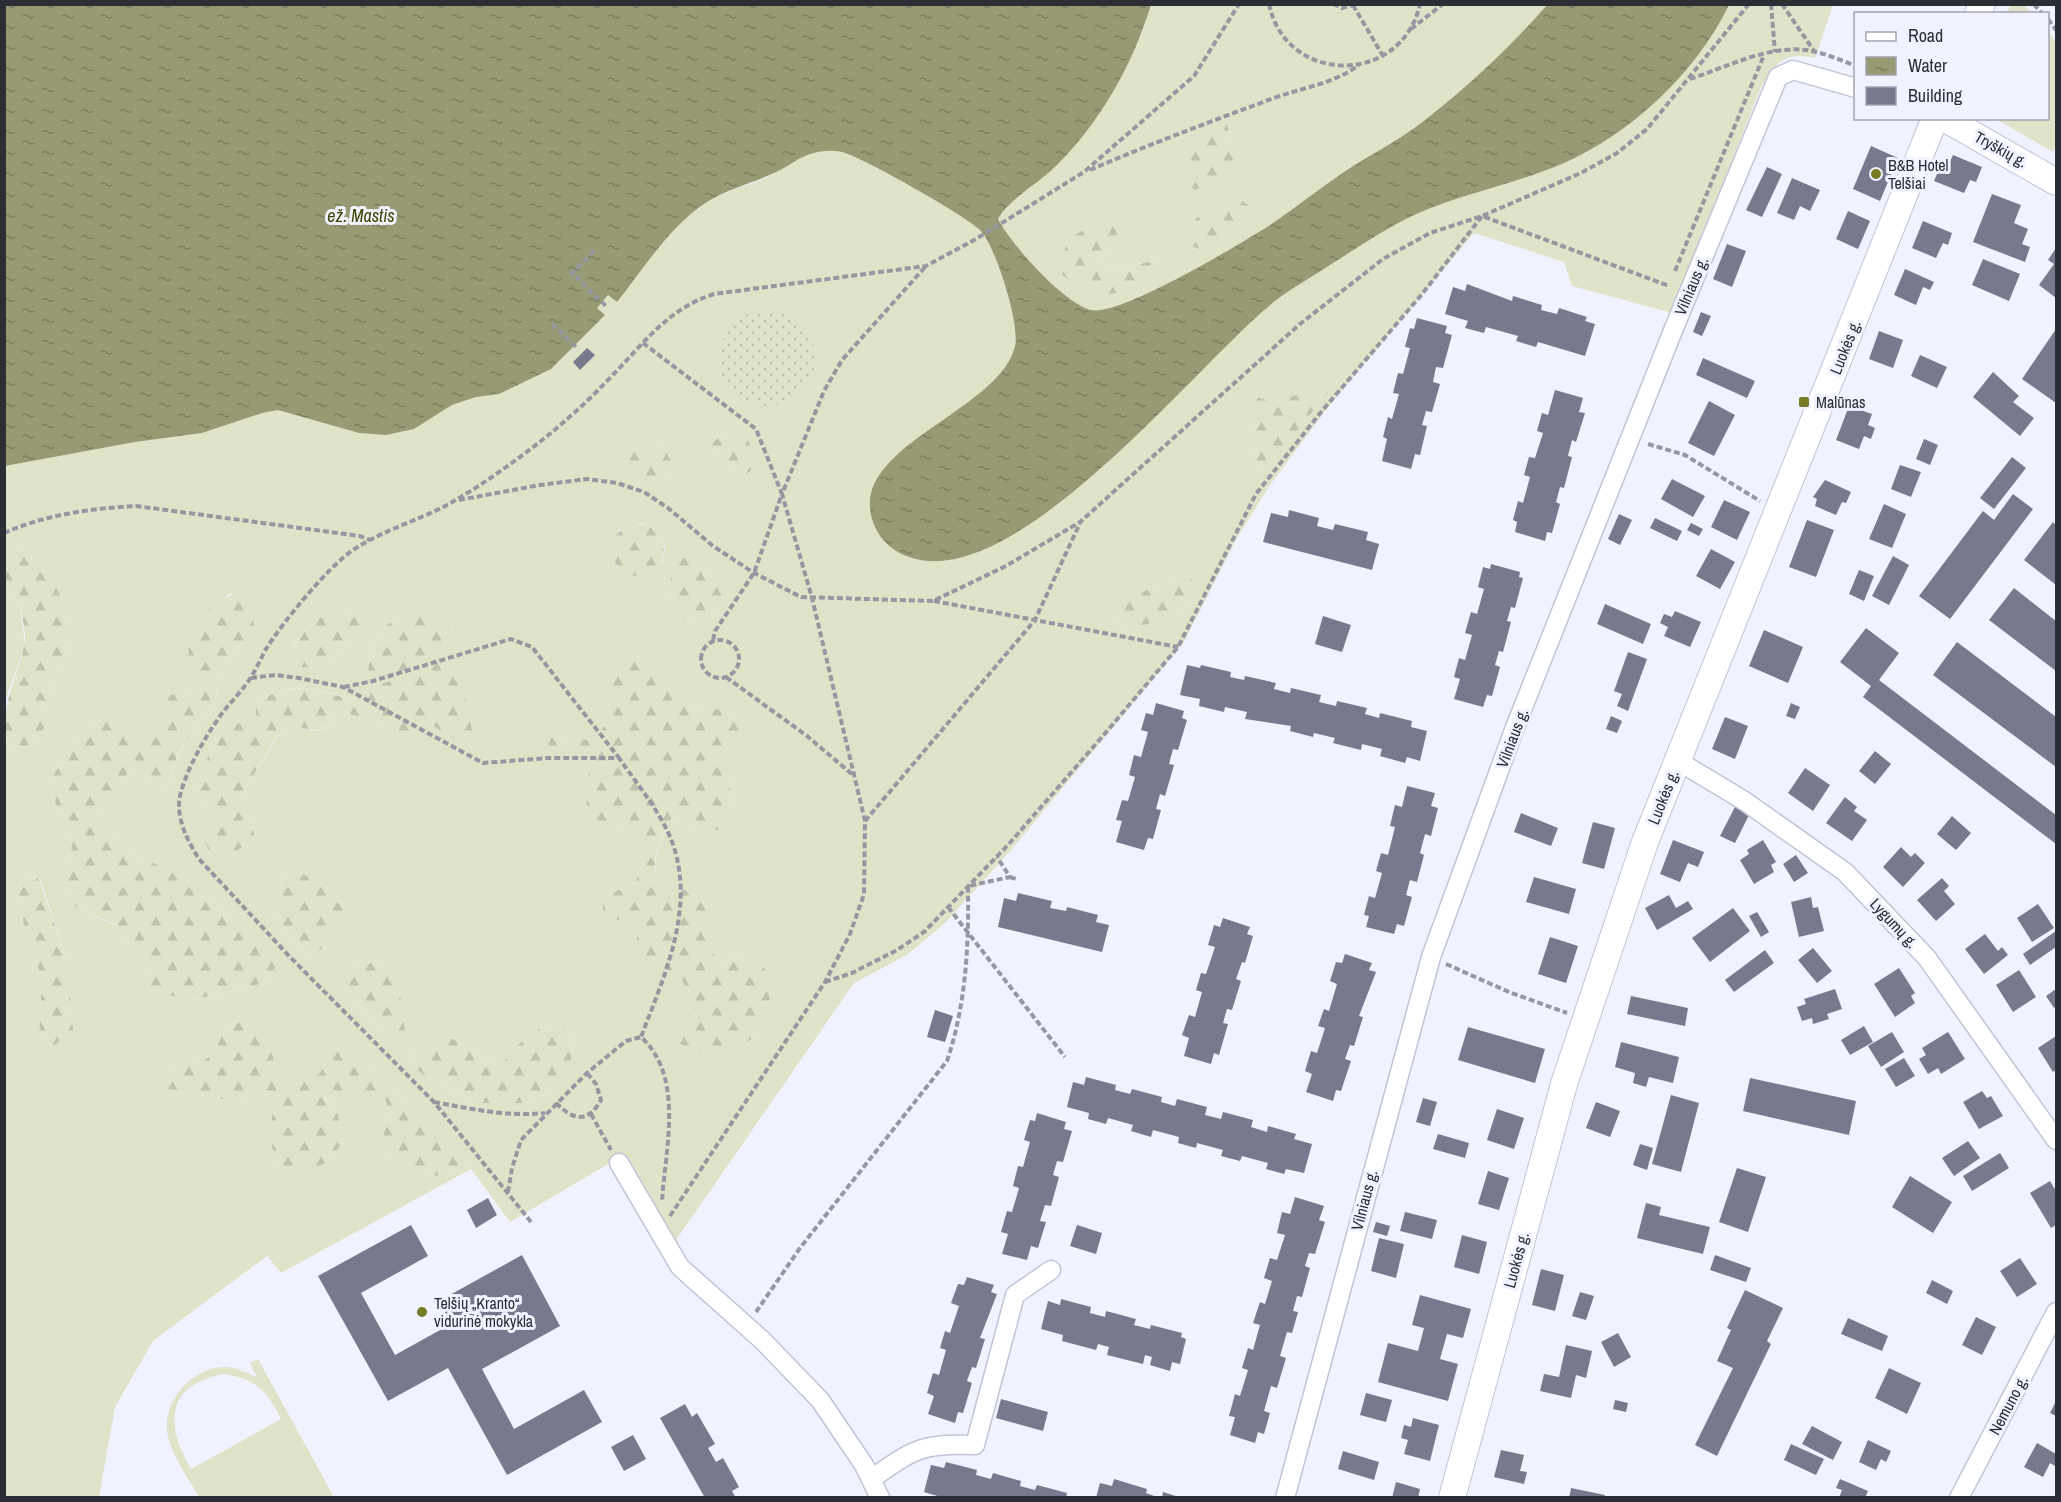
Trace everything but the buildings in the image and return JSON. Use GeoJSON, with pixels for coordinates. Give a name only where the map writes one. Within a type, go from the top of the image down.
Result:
{"type":"FeatureCollection","features":[{"type":"Feature","properties":{"kind":"main road","name":"Luokės g."},"geometry":{"type":"LineString","coordinates":[[1452,1497],[1536,1183],[1584,1019],[1645,842],[1934,120]]}},
{"type":"Feature","properties":{"kind":"main road","name":"Tryškių g."},"geometry":{"type":"LineString","coordinates":[[1948,120],[2056,182]]}},
{"type":"Feature","properties":{"kind":"street","name":"Vilniaus g."},"geometry":{"type":"LineString","coordinates":[[1285,1497],[1431,957],[1514,730],[1630,439],[1778,77],[1793,70],[1854,87]]}},
{"type":"Feature","properties":{"kind":"street","name":"Lygumų g."},"geometry":{"type":"LineString","coordinates":[[1678,761],[1743,800],[1845,872],[1927,958],[2056,1140]]}},
{"type":"Feature","properties":{"kind":"street"},"geometry":{"type":"LineString","coordinates":[[619,1163],[662,1228],[680,1267],[747,1325],[820,1400],[842,1429],[880,1497]]}},
{"type":"Feature","properties":{"kind":"street"},"geometry":{"type":"LineString","coordinates":[[871,1479],[921,1447],[942,1444],[975,1445],[1015,1295],[1051,1270]]}},
{"type":"Feature","properties":{"kind":"street","name":"Nemuno g."},"geometry":{"type":"LineString","coordinates":[[1959,1497],[2056,1312]]}},
{"type":"Feature","properties":{"kind":"path"},"geometry":{"type":"LineString","coordinates":[[855,777],[807,736],[726,677],[707,673],[701,663],[702,651],[713,641],[715,631],[754,573],[782,494],[824,391],[842,360],[926,266],[1008,220],[1084,172],[1194,76],[1239,4]]}},
{"type":"Feature","properties":{"kind":"path"},"geometry":{"type":"LineString","coordinates":[[1269,4],[1275,23],[1296,49],[1326,64],[1359,65]]}},
{"type":"Feature","properties":{"kind":"path"},"geometry":{"type":"LineString","coordinates":[[1333,4],[1342,8],[1353,5],[1383,56]]}},
{"type":"Feature","properties":{"kind":"path"},"geometry":{"type":"LineString","coordinates":[[1410,30],[1420,4]]}},
{"type":"Feature","properties":{"kind":"path"},"geometry":{"type":"LineString","coordinates":[[1084,172],[1277,97],[1346,75],[1359,65],[1383,56],[1410,30],[1443,4]]}},
{"type":"Feature","properties":{"kind":"path"},"geometry":{"type":"LineString","coordinates":[[933,601],[1006,566],[1080,522],[1300,324],[1383,260],[1430,233],[1482,216],[1581,173],[1617,153],[1647,129],[1749,4]]}},
{"type":"Feature","properties":{"kind":"path"},"geometry":{"type":"LineString","coordinates":[[1771,4],[1775,52]]}},
{"type":"Feature","properties":{"kind":"path"},"geometry":{"type":"LineString","coordinates":[[1782,4],[1815,51],[1854,65]]}},
{"type":"Feature","properties":{"kind":"path"},"geometry":{"type":"LineString","coordinates":[[1666,295],[1764,55],[1689,80]]}},
{"type":"Feature","properties":{"kind":"path"},"geometry":{"type":"LineString","coordinates":[[1482,216],[1669,286]]}},
{"type":"Feature","properties":{"kind":"path"},"geometry":{"type":"LineString","coordinates":[[825,982],[852,973],[897,950],[924,932],[997,857],[1178,647],[1256,494],[1321,412],[1423,293],[1482,216]]}},
{"type":"Feature","properties":{"kind":"path"},"geometry":{"type":"LineString","coordinates":[[594,251],[572,273],[606,306]]}},
{"type":"Feature","properties":{"kind":"path"},"geometry":{"type":"LineString","coordinates":[[531,1222],[434,1102],[199,860],[188,840],[180,815],[181,793],[193,762],[218,719],[251,678],[267,647],[317,586],[351,552],[455,500],[551,433],[608,381],[670,315],[694,300],[714,294],[926,266]]}},
{"type":"Feature","properties":{"kind":"path"},"geometry":{"type":"LineString","coordinates":[[552,324],[577,348]]}},
{"type":"Feature","properties":{"kind":"path"},"geometry":{"type":"LineString","coordinates":[[643,343],[756,429],[782,494],[812,598],[865,821],[864,894],[850,934],[825,982],[662,1228]]}},
{"type":"Feature","properties":{"kind":"path"},"geometry":{"type":"LineString","coordinates":[[1630,439],[1685,455],[1779,511]]}},
{"type":"Feature","properties":{"kind":"path"},"geometry":{"type":"LineString","coordinates":[[455,500],[587,479],[617,483],[644,492],[713,546],[754,573],[801,597],[933,601],[1178,647]]}},
{"type":"Feature","properties":{"kind":"path"},"geometry":{"type":"LineString","coordinates":[[4,533],[81,512],[136,506],[360,536],[371,540]]}},
{"type":"Feature","properties":{"kind":"path"},"geometry":{"type":"LineString","coordinates":[[865,821],[1035,620],[1080,522]]}},
{"type":"Feature","properties":{"kind":"path"},"geometry":{"type":"LineString","coordinates":[[343,687],[373,681],[511,639],[532,647],[619,758],[658,815],[670,838],[678,863],[681,892],[679,927],[641,1037]]}},
{"type":"Feature","properties":{"kind":"path"},"geometry":{"type":"LineString","coordinates":[[713,641],[728,641],[737,650],[739,656],[736,669],[726,677]]}},
{"type":"Feature","properties":{"kind":"path"},"geometry":{"type":"LineString","coordinates":[[251,678],[291,677],[343,687],[466,757],[483,763],[548,758],[619,758]]}},
{"type":"Feature","properties":{"kind":"path"},"geometry":{"type":"LineString","coordinates":[[997,857],[1010,877]]}},
{"type":"Feature","properties":{"kind":"path"},"geometry":{"type":"LineString","coordinates":[[968,886],[1010,877],[1016,879]]}},
{"type":"Feature","properties":{"kind":"path"},"geometry":{"type":"LineString","coordinates":[[747,1325],[800,1248],[947,1061],[957,1030],[970,934],[968,886]]}},
{"type":"Feature","properties":{"kind":"path"},"geometry":{"type":"LineString","coordinates":[[948,907],[1065,1057]]}},
{"type":"Feature","properties":{"kind":"path"},"geometry":{"type":"LineString","coordinates":[[1431,957],[1509,992],[1584,1019]]}},
{"type":"Feature","properties":{"kind":"path"},"geometry":{"type":"LineString","coordinates":[[508,1192],[512,1168],[521,1140],[587,1073],[626,1041],[641,1037]]}},
{"type":"Feature","properties":{"kind":"path"},"geometry":{"type":"LineString","coordinates":[[641,1037],[653,1048],[665,1082],[669,1115],[670,1140],[662,1208],[662,1228]]}},
{"type":"Feature","properties":{"kind":"path"},"geometry":{"type":"LineString","coordinates":[[556,1103],[572,1116],[584,1117],[591,1114],[601,1100],[596,1084],[587,1073]]}},
{"type":"Feature","properties":{"kind":"path"},"geometry":{"type":"LineString","coordinates":[[434,1102],[487,1112],[520,1115],[546,1113]]}},
{"type":"Feature","properties":{"kind":"path"},"geometry":{"type":"LineString","coordinates":[[591,1114],[619,1163]]}},
{"type":"Feature","properties":{"kind":"green space"},"geometry":{"type":"Polygon","coordinates":[[[2011,4],[2024,5],[2031,12],[2007,12],[2011,4]]]}},
{"type":"Feature","properties":{"kind":"green space"},"geometry":{"type":"Polygon","coordinates":[[[1151,5],[1547,5],[1487,67],[1438,110],[1412,130],[1344,172],[1270,225],[1153,291],[1106,309],[1091,310],[1079,305],[1053,285],[1014,243],[998,219],[1141,36],[1151,5]],[[1230,134],[1180,160],[1244,146],[1223,142],[1230,134]],[[1120,231],[1077,287],[1160,259],[1113,270],[1100,262],[1120,231]]]}},
{"type":"Feature","properties":{"kind":"green space"},"geometry":{"type":"Polygon","coordinates":[[[1729,5],[1833,5],[1815,58],[1795,56],[1782,60],[1761,87],[1672,313],[1572,286],[1564,262],[1474,233],[1329,406],[1270,485],[1237,538],[1184,642],[1012,849],[945,923],[907,955],[854,983],[665,1256],[610,1163],[510,1222],[471,1169],[281,1273],[267,1256],[153,1341],[115,1407],[99,1497],[5,1497],[4,734],[9,748],[32,745],[46,726],[49,689],[69,649],[65,604],[48,573],[25,548],[5,554],[5,466],[135,442],[202,433],[278,410],[359,433],[386,435],[414,429],[452,405],[476,397],[499,394],[551,369],[604,316],[597,308],[608,295],[617,302],[668,236],[691,213],[704,204],[726,192],[765,178],[801,158],[819,152],[837,151],[853,156],[891,176],[973,224],[987,240],[1006,287],[1016,336],[1015,347],[1003,370],[982,392],[900,453],[880,475],[870,500],[875,527],[884,541],[893,549],[909,557],[952,559],[1000,542],[1052,509],[1154,419],[1242,331],[1282,296],[1402,221],[1428,209],[1562,164],[1613,136],[1659,99],[1699,54],[1729,5]],[[1329,391],[1266,401],[1251,396],[1245,405],[1255,419],[1252,461],[1265,471],[1329,391]],[[728,434],[711,442],[714,457],[732,471],[746,474],[756,466],[748,441],[728,434]],[[663,445],[631,449],[623,458],[633,472],[642,479],[670,475],[673,467],[663,445]],[[640,523],[619,530],[612,549],[617,567],[636,575],[646,573],[663,561],[665,545],[653,528],[640,523]],[[688,557],[674,562],[667,596],[685,619],[701,620],[715,614],[723,598],[705,566],[688,557]],[[1190,576],[1172,579],[1118,603],[1116,617],[1122,629],[1140,626],[1172,615],[1188,604],[1194,595],[1195,583],[1190,576]],[[229,594],[200,623],[192,641],[191,666],[194,683],[189,692],[169,695],[160,706],[161,728],[155,739],[138,742],[128,729],[103,719],[83,728],[51,779],[57,808],[71,842],[70,855],[60,872],[76,908],[115,925],[118,943],[140,944],[150,991],[192,1000],[253,987],[271,977],[276,965],[270,954],[195,885],[161,866],[126,852],[118,838],[102,824],[100,809],[117,791],[131,768],[144,773],[153,793],[166,791],[178,754],[216,701],[218,670],[256,629],[242,594],[229,594]],[[426,609],[391,622],[383,628],[372,646],[368,672],[400,678],[375,686],[365,704],[323,691],[294,688],[280,691],[267,696],[256,706],[256,716],[230,728],[222,735],[211,751],[196,788],[202,803],[209,809],[210,824],[204,840],[213,859],[231,855],[255,838],[245,790],[278,736],[297,726],[312,731],[322,730],[340,710],[404,733],[411,732],[425,721],[471,748],[469,708],[444,645],[452,630],[443,615],[426,609]],[[355,611],[333,613],[312,623],[293,647],[298,667],[321,668],[347,646],[361,625],[355,611]],[[639,653],[619,664],[604,683],[610,713],[597,740],[550,738],[547,751],[592,751],[587,785],[586,820],[592,828],[615,823],[644,848],[643,867],[633,886],[618,890],[603,900],[604,915],[613,922],[633,913],[640,957],[679,976],[694,1000],[689,1014],[676,1022],[674,1034],[684,1049],[723,1058],[749,1041],[764,1023],[770,1000],[766,970],[755,963],[739,958],[721,964],[711,948],[710,936],[715,918],[710,910],[704,903],[682,889],[656,878],[655,869],[661,839],[672,817],[699,832],[721,830],[729,812],[731,786],[719,761],[737,743],[741,733],[738,719],[718,709],[691,711],[667,687],[651,663],[639,653]],[[288,872],[283,877],[277,917],[282,932],[309,956],[322,949],[327,943],[343,909],[319,883],[306,875],[288,872]],[[30,875],[20,882],[17,890],[28,946],[43,979],[39,1019],[41,1043],[55,1045],[73,1030],[68,963],[40,879],[30,875]],[[363,961],[350,962],[343,972],[354,1000],[366,1015],[389,1036],[404,1030],[399,988],[388,967],[363,961]],[[240,1021],[221,1032],[216,1052],[203,1061],[181,1064],[163,1074],[163,1088],[232,1101],[271,1094],[283,1103],[272,1116],[272,1147],[277,1167],[299,1172],[315,1169],[329,1159],[343,1142],[338,1114],[324,1095],[331,1090],[385,1096],[388,1111],[383,1138],[390,1161],[431,1176],[450,1173],[473,1163],[434,1126],[413,1126],[402,1099],[386,1078],[364,1062],[338,1049],[329,1051],[320,1072],[301,1084],[278,1077],[266,1029],[240,1021]],[[554,1025],[530,1034],[503,1063],[486,1061],[461,1042],[445,1039],[410,1052],[409,1063],[426,1077],[478,1103],[525,1103],[544,1095],[569,1069],[576,1035],[554,1025]]]}},
{"type":"Feature","properties":{"kind":"green space"},"geometry":{"type":"Polygon","coordinates":[[[2049,33],[2056,42],[2056,146],[2053,152],[1998,120],[2049,120],[2049,33]]]}},
{"type":"Feature","properties":{"kind":"green space"},"geometry":{"type":"Polygon","coordinates":[[[1227,124],[1230,135],[1223,142],[1244,146],[1247,156],[1230,175],[1195,190],[1186,183],[1180,160],[1191,139],[1227,124]]]}},
{"type":"Feature","properties":{"kind":"green space"},"geometry":{"type":"Polygon","coordinates":[[[1239,199],[1248,205],[1252,216],[1242,228],[1200,249],[1188,245],[1184,230],[1198,217],[1239,199]]]}},
{"type":"Feature","properties":{"kind":"green space"},"geometry":{"type":"Polygon","coordinates":[[[1100,220],[1115,220],[1120,231],[1100,262],[1113,270],[1161,259],[1156,276],[1117,293],[1096,294],[1060,273],[1066,246],[1076,235],[1100,220]]]}},
{"type":"Feature","properties":{"kind":"green space"},"geometry":{"type":"Polygon","coordinates":[[[767,310],[785,314],[801,324],[811,340],[815,358],[811,376],[801,392],[785,402],[767,406],[749,402],[733,392],[723,376],[719,358],[723,340],[733,324],[749,314],[767,310]]]}},
{"type":"Feature","properties":{"kind":"green space"},"geometry":{"type":"Polygon","coordinates":[[[1330,390],[1265,471],[1252,461],[1255,419],[1245,405],[1251,395],[1266,400],[1330,390]]]}},
{"type":"Feature","properties":{"kind":"green space"},"geometry":{"type":"Polygon","coordinates":[[[728,434],[748,440],[757,466],[746,474],[732,471],[714,457],[711,442],[728,434]]]}},
{"type":"Feature","properties":{"kind":"green space"},"geometry":{"type":"Polygon","coordinates":[[[663,445],[673,466],[670,475],[642,479],[633,472],[623,458],[631,449],[663,445]]]}},
{"type":"Feature","properties":{"kind":"green space"},"geometry":{"type":"Polygon","coordinates":[[[638,524],[648,526],[656,532],[662,540],[664,550],[662,560],[656,568],[648,574],[638,576],[628,574],[620,568],[614,560],[612,550],[614,540],[620,532],[628,526],[638,524]]]}},
{"type":"Feature","properties":{"kind":"green space"},"geometry":{"type":"Polygon","coordinates":[[[25,548],[48,573],[65,604],[69,649],[49,689],[46,726],[32,745],[8,748],[7,707],[25,637],[20,604],[5,590],[5,554],[25,548]]]}},
{"type":"Feature","properties":{"kind":"green space"},"geometry":{"type":"Polygon","coordinates":[[[688,557],[705,566],[723,598],[715,614],[701,620],[685,619],[667,596],[674,561],[688,557]]]}},
{"type":"Feature","properties":{"kind":"green space"},"geometry":{"type":"Polygon","coordinates":[[[1190,576],[1195,583],[1193,597],[1188,604],[1172,615],[1140,626],[1122,629],[1116,617],[1118,603],[1172,579],[1190,576]]]}},
{"type":"Feature","properties":{"kind":"green space"},"geometry":{"type":"Polygon","coordinates":[[[5,590],[20,604],[25,645],[5,701],[5,590]]]}},
{"type":"Feature","properties":{"kind":"green space"},"geometry":{"type":"Polygon","coordinates":[[[242,593],[256,629],[218,670],[216,701],[178,753],[166,791],[153,793],[144,773],[131,768],[117,791],[100,809],[102,824],[118,838],[126,852],[161,866],[195,885],[270,954],[276,965],[271,977],[253,987],[191,1000],[150,991],[140,944],[117,943],[115,924],[76,908],[60,872],[70,855],[71,842],[57,808],[51,779],[83,728],[104,719],[128,729],[138,742],[155,739],[161,728],[160,706],[169,695],[189,692],[194,684],[189,660],[189,646],[191,637],[201,619],[224,598],[242,593]]]}},
{"type":"Feature","properties":{"kind":"green space"},"geometry":{"type":"Polygon","coordinates":[[[426,609],[443,615],[452,630],[444,645],[469,709],[471,749],[425,721],[411,732],[404,733],[340,710],[322,729],[312,730],[297,726],[277,736],[245,790],[255,838],[231,855],[213,859],[204,840],[210,824],[209,809],[202,803],[196,788],[211,751],[222,735],[230,728],[256,716],[256,706],[268,696],[280,691],[308,689],[365,704],[375,686],[399,678],[368,673],[369,658],[377,636],[391,622],[426,609]]]}},
{"type":"Feature","properties":{"kind":"green space"},"geometry":{"type":"Polygon","coordinates":[[[355,611],[361,625],[347,646],[321,668],[298,667],[293,648],[312,624],[333,613],[355,611]]]}},
{"type":"Feature","properties":{"kind":"green space"},"geometry":{"type":"Polygon","coordinates":[[[639,653],[651,663],[667,687],[691,711],[718,709],[738,719],[740,726],[740,738],[720,761],[728,778],[731,795],[721,830],[699,832],[672,817],[661,839],[655,861],[656,878],[682,889],[704,903],[710,910],[715,918],[710,936],[711,948],[721,964],[733,959],[744,959],[766,970],[770,1000],[764,1023],[749,1041],[723,1058],[684,1049],[674,1034],[676,1021],[689,1014],[694,1000],[679,976],[640,957],[633,914],[613,922],[604,915],[602,900],[618,890],[633,886],[643,867],[644,848],[615,823],[592,828],[586,820],[591,752],[547,752],[550,738],[597,740],[610,713],[604,683],[619,664],[639,653]]]}},
{"type":"Feature","properties":{"kind":"green space"},"geometry":{"type":"Polygon","coordinates":[[[288,872],[306,875],[313,879],[344,909],[327,943],[322,949],[309,956],[282,932],[277,917],[283,877],[288,872]]]}},
{"type":"Feature","properties":{"kind":"green space"},"geometry":{"type":"Polygon","coordinates":[[[30,875],[39,879],[68,963],[73,1030],[55,1045],[41,1043],[39,1019],[43,979],[28,946],[17,890],[20,882],[30,875]]]}},
{"type":"Feature","properties":{"kind":"green space"},"geometry":{"type":"Polygon","coordinates":[[[363,961],[388,967],[399,987],[405,1030],[389,1036],[366,1015],[354,1000],[343,972],[350,962],[363,961]]]}},
{"type":"Feature","properties":{"kind":"green space"},"geometry":{"type":"Polygon","coordinates":[[[240,1021],[266,1029],[278,1077],[301,1084],[320,1072],[329,1051],[338,1049],[364,1062],[386,1078],[395,1088],[413,1126],[434,1125],[473,1163],[450,1173],[431,1176],[390,1161],[383,1138],[388,1111],[385,1097],[331,1090],[324,1096],[338,1114],[343,1142],[329,1159],[315,1169],[299,1172],[277,1167],[272,1147],[272,1116],[283,1103],[271,1094],[232,1101],[163,1088],[163,1074],[181,1064],[203,1061],[216,1052],[221,1032],[240,1021]]]}},
{"type":"Feature","properties":{"kind":"green space"},"geometry":{"type":"Polygon","coordinates":[[[554,1025],[576,1035],[569,1069],[544,1095],[525,1103],[478,1103],[426,1077],[409,1063],[410,1052],[432,1042],[454,1039],[486,1061],[502,1063],[530,1034],[554,1025]]]}},
{"type":"Feature","properties":{"kind":"green space"},"geometry":{"type":"Polygon","coordinates":[[[258,1359],[334,1497],[199,1497],[169,1440],[167,1419],[170,1408],[182,1388],[200,1373],[222,1367],[240,1370],[257,1377],[250,1363],[258,1359]],[[224,1374],[205,1379],[190,1387],[181,1397],[174,1423],[177,1437],[191,1469],[281,1419],[271,1401],[259,1388],[235,1376],[224,1374]]]}},
{"type":"Feature","properties":{"kind":"water","name":"ež. Mastis"},"geometry":{"type":"Polygon","coordinates":[[[5,4],[1151,5],[1134,50],[1101,111],[1056,166],[1010,204],[998,219],[1014,243],[1053,285],[1079,305],[1091,310],[1106,309],[1153,291],[1270,225],[1344,172],[1412,130],[1438,110],[1487,67],[1547,5],[1729,5],[1699,54],[1680,77],[1659,99],[1613,136],[1562,164],[1428,209],[1402,221],[1295,287],[1275,301],[1242,331],[1154,419],[1052,509],[1000,542],[952,559],[909,557],[893,549],[884,541],[875,527],[870,499],[880,475],[900,453],[982,391],[1003,370],[1015,346],[1016,335],[1000,269],[987,240],[973,224],[891,175],[853,156],[835,151],[821,151],[808,155],[779,171],[724,193],[704,204],[668,237],[617,302],[608,295],[597,308],[605,315],[551,369],[499,394],[476,397],[452,405],[414,429],[386,435],[359,433],[278,410],[202,433],[135,442],[5,466],[5,4]]]}},
{"type":"Feature","properties":{"kind":"place","name":"B&B Hotel Telšiai"},"geometry":{"type":"Point","coordinates":[1876,174]}},
{"type":"Feature","properties":{"kind":"place","name":"Malūnas"},"geometry":{"type":"Point","coordinates":[1804,402]}},
{"type":"Feature","properties":{"kind":"place","name":"Telšių „Kranto“ vidurinė mokykla"},"geometry":{"type":"Point","coordinates":[422,1312]}}]}
